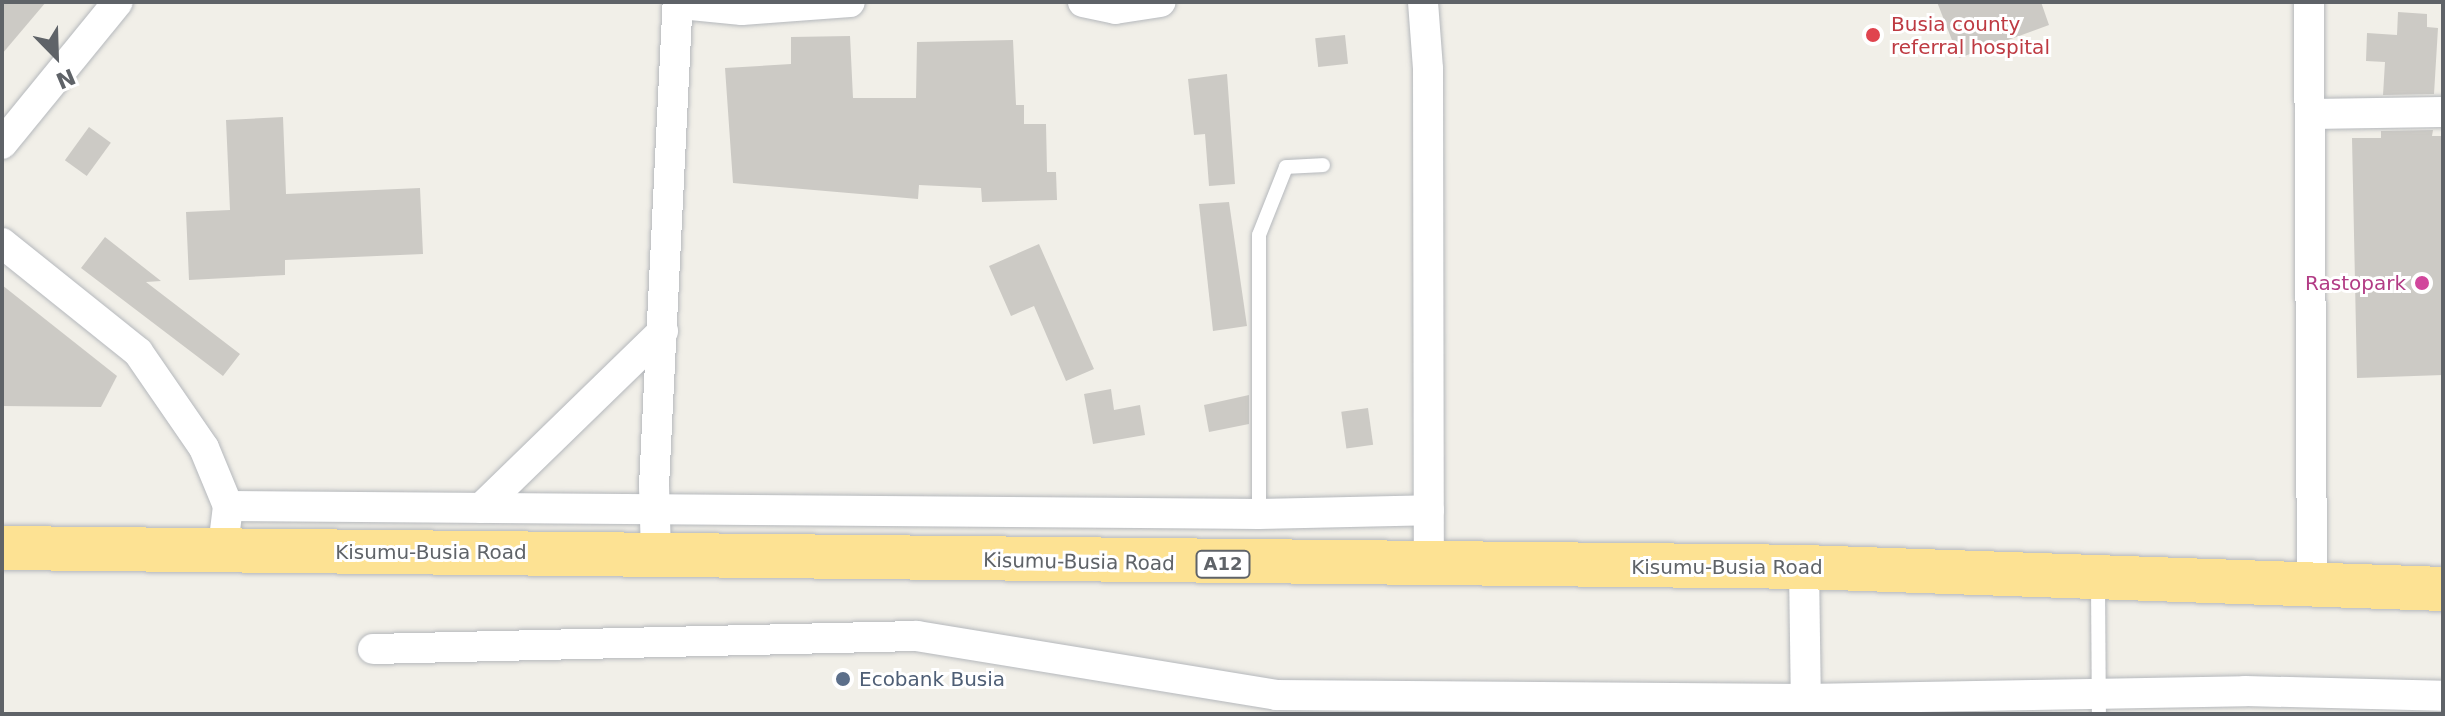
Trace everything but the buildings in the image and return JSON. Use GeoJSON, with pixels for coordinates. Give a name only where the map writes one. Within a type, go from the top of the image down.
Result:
{"type":"FeatureCollection","features":[{"type":"Feature","properties":{"kind":"highway","name":"Kisumu-Busia Road"},"geometry":{"type":"LineString","coordinates":[[2,548],[656,553],[1429,567],[1804,567],[2312,587],[2443,589]]}},
{"type":"Feature","properties":{"kind":"street"},"geometry":{"type":"LineString","coordinates":[[2,144],[118,2]]}},
{"type":"Feature","properties":{"kind":"street"},"geometry":{"type":"LineString","coordinates":[[656,553],[655,508],[680,3],[742,10],[850,2]]}},
{"type":"Feature","properties":{"kind":"street"},"geometry":{"type":"LineString","coordinates":[[1083,2],[1115,9],[1160,2]]}},
{"type":"Feature","properties":{"kind":"street"},"geometry":{"type":"LineString","coordinates":[[1423,2],[1428,69],[1425,369],[1429,567]]}},
{"type":"Feature","properties":{"kind":"street"},"geometry":{"type":"LineString","coordinates":[[2309,2],[2312,587]]}},
{"type":"Feature","properties":{"kind":"street"},"geometry":{"type":"LineString","coordinates":[[2310,114],[2443,112]]}},
{"type":"Feature","properties":{"kind":"street"},"geometry":{"type":"LineString","coordinates":[[2,243],[138,352],[204,448],[228,506],[223,545]]}},
{"type":"Feature","properties":{"kind":"street"},"geometry":{"type":"LineString","coordinates":[[481,508],[663,331]]}},
{"type":"Feature","properties":{"kind":"street"},"geometry":{"type":"LineString","coordinates":[[228,506],[1259,514],[1429,510]]}},
{"type":"Feature","properties":{"kind":"street"},"geometry":{"type":"LineString","coordinates":[[1804,567],[1806,707]]}},
{"type":"Feature","properties":{"kind":"street"},"geometry":{"type":"LineString","coordinates":[[373,649],[917,636],[1276,695],[1806,707],[2098,705],[2245,691],[2443,696]]}},
{"type":"Feature","properties":{"kind":"lane"},"geometry":{"type":"LineString","coordinates":[[1259,514],[1259,235],[1286,167],[1323,165]]}},
{"type":"Feature","properties":{"kind":"lane"},"geometry":{"type":"LineString","coordinates":[[2098,578],[2098,705]]}},
{"type":"Feature","properties":{"kind":"place","name":"Busia county referral hospital"},"geometry":{"type":"Point","coordinates":[1873,35]}},
{"type":"Feature","properties":{"kind":"place","name":"Rastopark"},"geometry":{"type":"Point","coordinates":[2422,283]}},
{"type":"Feature","properties":{"kind":"place","name":"Ecobank Busia"},"geometry":{"type":"Point","coordinates":[843,679]}}]}
